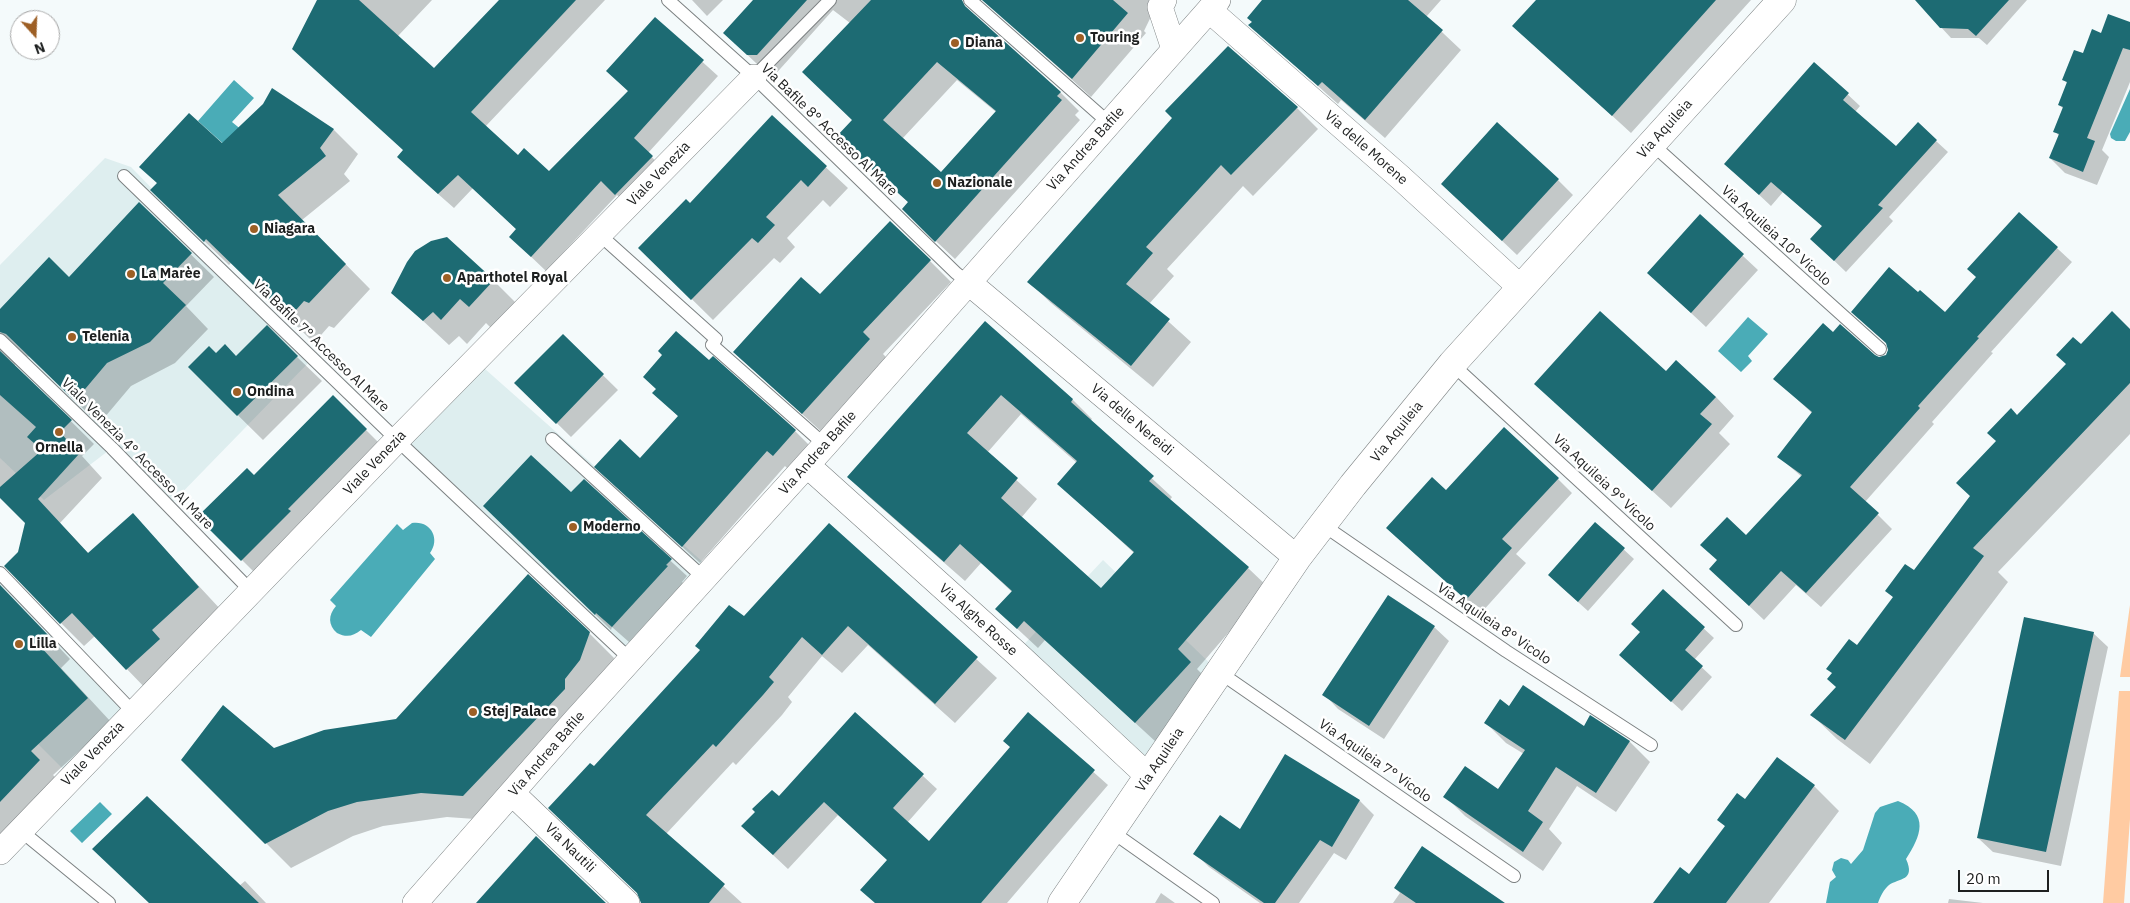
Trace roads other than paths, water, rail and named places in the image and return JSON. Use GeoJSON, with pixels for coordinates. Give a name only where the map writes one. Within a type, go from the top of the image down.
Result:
{"type":"FeatureCollection","features":[{"type":"Feature","properties":{"kind":"street","name":"Via Aquileia"},"geometry":{"type":"LineString","coordinates":[[1062,903],[1297,558],[1352,485],[1452,364],[1782,0]]}},
{"type":"Feature","properties":{"kind":"street"},"geometry":{"type":"LineString","coordinates":[[1159,2],[1174,49]]}},
{"type":"Feature","properties":{"kind":"street","name":"Via Andrea Bafile"},"geometry":{"type":"LineString","coordinates":[[415,903],[825,445],[1214,5]]}},
{"type":"Feature","properties":{"kind":"street","name":"Via delle Morene"},"geometry":{"type":"LineString","coordinates":[[1214,5],[1521,288]]}},
{"type":"Feature","properties":{"kind":"street","name":"Viale Venezia"},"geometry":{"type":"LineString","coordinates":[[0,852],[251,590],[754,77]]}},
{"type":"Feature","properties":{"kind":"street","name":"Via delle Nereidi"},"geometry":{"type":"LineString","coordinates":[[968,282],[1297,558]]}},
{"type":"Feature","properties":{"kind":"street","name":"Via Alghe Rosse"},"geometry":{"type":"LineString","coordinates":[[807,465],[1016,653],[1148,776]]}},
{"type":"Feature","properties":{"kind":"street","name":"Via Nautili"},"geometry":{"type":"LineString","coordinates":[[513,794],[627,903]]}},
{"type":"Feature","properties":{"kind":"lane","name":"Via Bafile 8° Accesso Al Mare"},"geometry":{"type":"LineString","coordinates":[[668,0],[754,77],[956,273],[968,282]]}},
{"type":"Feature","properties":{"kind":"lane"},"geometry":{"type":"LineString","coordinates":[[754,77],[830,0]]}},
{"type":"Feature","properties":{"kind":"lane"},"geometry":{"type":"LineString","coordinates":[[970,0],[1109,123]]}},
{"type":"Feature","properties":{"kind":"lane","name":"Via Aquileia 10° Vicolo"},"geometry":{"type":"LineString","coordinates":[[1652,144],[1880,350]]}},
{"type":"Feature","properties":{"kind":"lane","name":"Via Bafile 7° Accesso Al Mare"},"geometry":{"type":"LineString","coordinates":[[124,176],[397,440],[631,660]]}},
{"type":"Feature","properties":{"kind":"lane"},"geometry":{"type":"LineString","coordinates":[[600,235],[716,339],[712,345],[825,445]]}},
{"type":"Feature","properties":{"kind":"lane","name":"Viale Venezia 4° Accesso Al Mare"},"geometry":{"type":"LineString","coordinates":[[0,340],[112,448],[251,590]]}},
{"type":"Feature","properties":{"kind":"lane","name":"Via Aquileia 9° Vicolo"},"geometry":{"type":"LineString","coordinates":[[1452,364],[1736,625]]}},
{"type":"Feature","properties":{"kind":"lane"},"geometry":{"type":"LineString","coordinates":[[552,439],[705,579]]}},
{"type":"Feature","properties":{"kind":"lane","name":"Via Aquileia 8° Vicolo"},"geometry":{"type":"LineString","coordinates":[[1323,525],[1506,651],[1651,745]]}},
{"type":"Feature","properties":{"kind":"lane"},"geometry":{"type":"LineString","coordinates":[[0,574],[133,712]]}},
{"type":"Feature","properties":{"kind":"lane","name":"Via Aquileia 7° Vicolo"},"geometry":{"type":"LineString","coordinates":[[1219,672],[1514,876]]}},
{"type":"Feature","properties":{"kind":"lane"},"geometry":{"type":"LineString","coordinates":[[20,830],[109,903]]}},
{"type":"Feature","properties":{"kind":"lane"},"geometry":{"type":"LineString","coordinates":[[1111,831],[1213,903]]}},
{"type":"Feature","properties":{"kind":"water"},"geometry":{"type":"Polygon","coordinates":[[[234,80],[254,98],[232,122],[243,131],[228,148],[198,121],[234,80]]]}},
{"type":"Feature","properties":{"kind":"water"},"geometry":{"type":"Polygon","coordinates":[[[2130,89],[2130,132],[2125,141],[2116,141],[2111,138],[2110,134],[2130,89]]]}},
{"type":"Feature","properties":{"kind":"water"},"geometry":{"type":"Polygon","coordinates":[[[1748,317],[1768,334],[1748,356],[1752,361],[1741,372],[1718,351],[1748,317]]]}},
{"type":"Feature","properties":{"kind":"water"},"geometry":{"type":"Polygon","coordinates":[[[412,523],[424,524],[432,531],[434,542],[430,553],[435,559],[371,637],[361,630],[350,636],[337,633],[332,627],[330,620],[330,616],[336,606],[330,600],[397,524],[403,530],[412,523]]]}},
{"type":"Feature","properties":{"kind":"water"},"geometry":{"type":"Polygon","coordinates":[[[1898,801],[1915,812],[1920,826],[1916,842],[1906,859],[1909,866],[1908,875],[1889,885],[1882,893],[1878,903],[1826,903],[1830,882],[1836,877],[1832,870],[1834,862],[1841,858],[1848,860],[1851,864],[1863,850],[1875,813],[1880,807],[1898,801]]]}},
{"type":"Feature","properties":{"kind":"water"},"geometry":{"type":"Polygon","coordinates":[[[100,802],[112,814],[82,843],[70,831],[100,802]]]}},
{"type":"Feature","properties":{"kind":"place","name":"Touring"},"geometry":{"type":"Point","coordinates":[1080,38]}},
{"type":"Feature","properties":{"kind":"place","name":"Diana"},"geometry":{"type":"Point","coordinates":[955,43]}},
{"type":"Feature","properties":{"kind":"place","name":"Nazionale"},"geometry":{"type":"Point","coordinates":[937,183]}},
{"type":"Feature","properties":{"kind":"place","name":"Niagara"},"geometry":{"type":"Point","coordinates":[254,229]}},
{"type":"Feature","properties":{"kind":"place","name":"La Marèe"},"geometry":{"type":"Point","coordinates":[131,274]}},
{"type":"Feature","properties":{"kind":"place","name":"Aparthotel Royal"},"geometry":{"type":"Point","coordinates":[447,278]}},
{"type":"Feature","properties":{"kind":"place","name":"Telenia"},"geometry":{"type":"Point","coordinates":[72,337]}},
{"type":"Feature","properties":{"kind":"place","name":"Ondina"},"geometry":{"type":"Point","coordinates":[237,392]}},
{"type":"Feature","properties":{"kind":"place","name":"Ornella"},"geometry":{"type":"Point","coordinates":[59,432]}},
{"type":"Feature","properties":{"kind":"place","name":"Moderno"},"geometry":{"type":"Point","coordinates":[573,527]}},
{"type":"Feature","properties":{"kind":"place","name":"Lilla"},"geometry":{"type":"Point","coordinates":[19,644]}},
{"type":"Feature","properties":{"kind":"place","name":"Stej Palace"},"geometry":{"type":"Point","coordinates":[473,712]}}]}
